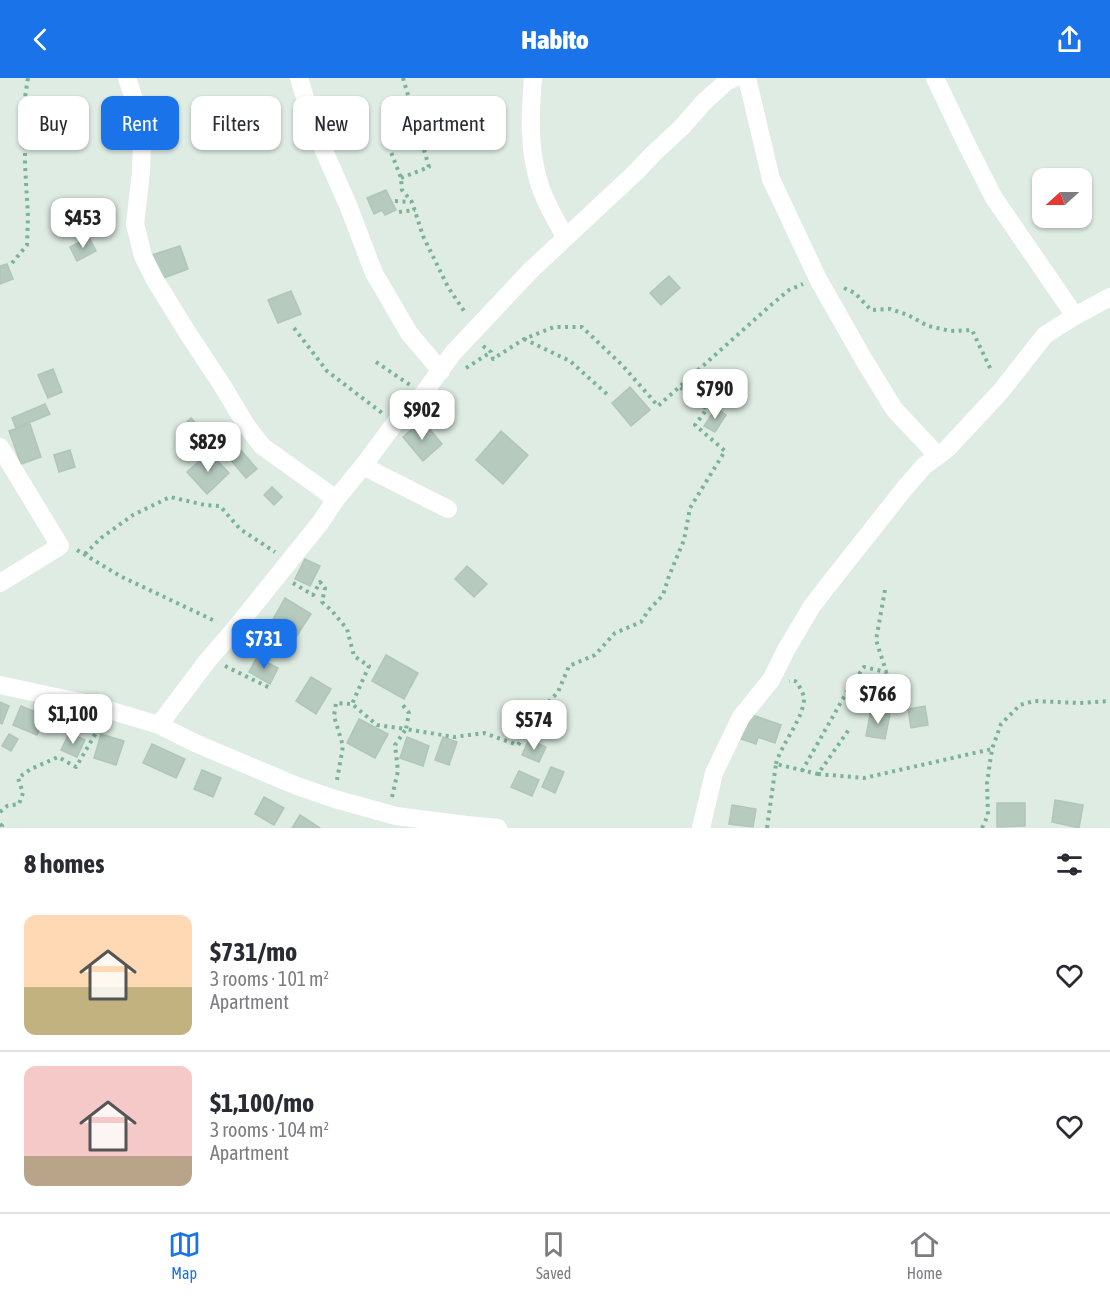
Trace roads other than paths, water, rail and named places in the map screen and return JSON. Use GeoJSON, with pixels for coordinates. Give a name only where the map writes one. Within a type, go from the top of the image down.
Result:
{"type":"FeatureCollection","features":[{"type":"Feature","properties":{"kind":"street"},"geometry":{"type":"LineString","coordinates":[[127,78],[139,114],[142,141],[135,224],[143,256],[187,332],[246,425],[262,446],[336,500]]}},
{"type":"Feature","properties":{"kind":"street"},"geometry":{"type":"LineString","coordinates":[[299,78],[314,128],[348,205],[374,273],[409,333],[441,371]]}},
{"type":"Feature","properties":{"kind":"street"},"geometry":{"type":"LineString","coordinates":[[533,78],[530,113],[531,152],[540,187],[566,237]]}},
{"type":"Feature","properties":{"kind":"street"},"geometry":{"type":"LineString","coordinates":[[159,724],[320,523],[394,423],[423,394],[453,353],[512,289],[636,172],[703,103],[726,82],[734,78]]}},
{"type":"Feature","properties":{"kind":"street"},"geometry":{"type":"LineString","coordinates":[[747,78],[771,179],[818,279],[894,409],[938,456]]}},
{"type":"Feature","properties":{"kind":"street"},"geometry":{"type":"LineString","coordinates":[[935,78],[994,198],[1075,316]]}},
{"type":"Feature","properties":{"kind":"street"},"geometry":{"type":"LineString","coordinates":[[701,828],[717,764],[741,717],[771,680],[786,650],[819,597],[904,489],[924,466],[947,449],[1001,390],[1045,335],[1110,297]]}},
{"type":"Feature","properties":{"kind":"street"},"geometry":{"type":"LineString","coordinates":[[0,447],[60,546],[0,583]]}},
{"type":"Feature","properties":{"kind":"street"},"geometry":{"type":"LineString","coordinates":[[363,466],[448,509]]}},
{"type":"Feature","properties":{"kind":"street"},"geometry":{"type":"LineString","coordinates":[[0,685],[89,704],[159,724],[195,743],[335,800],[388,813],[498,828]]}}]}
